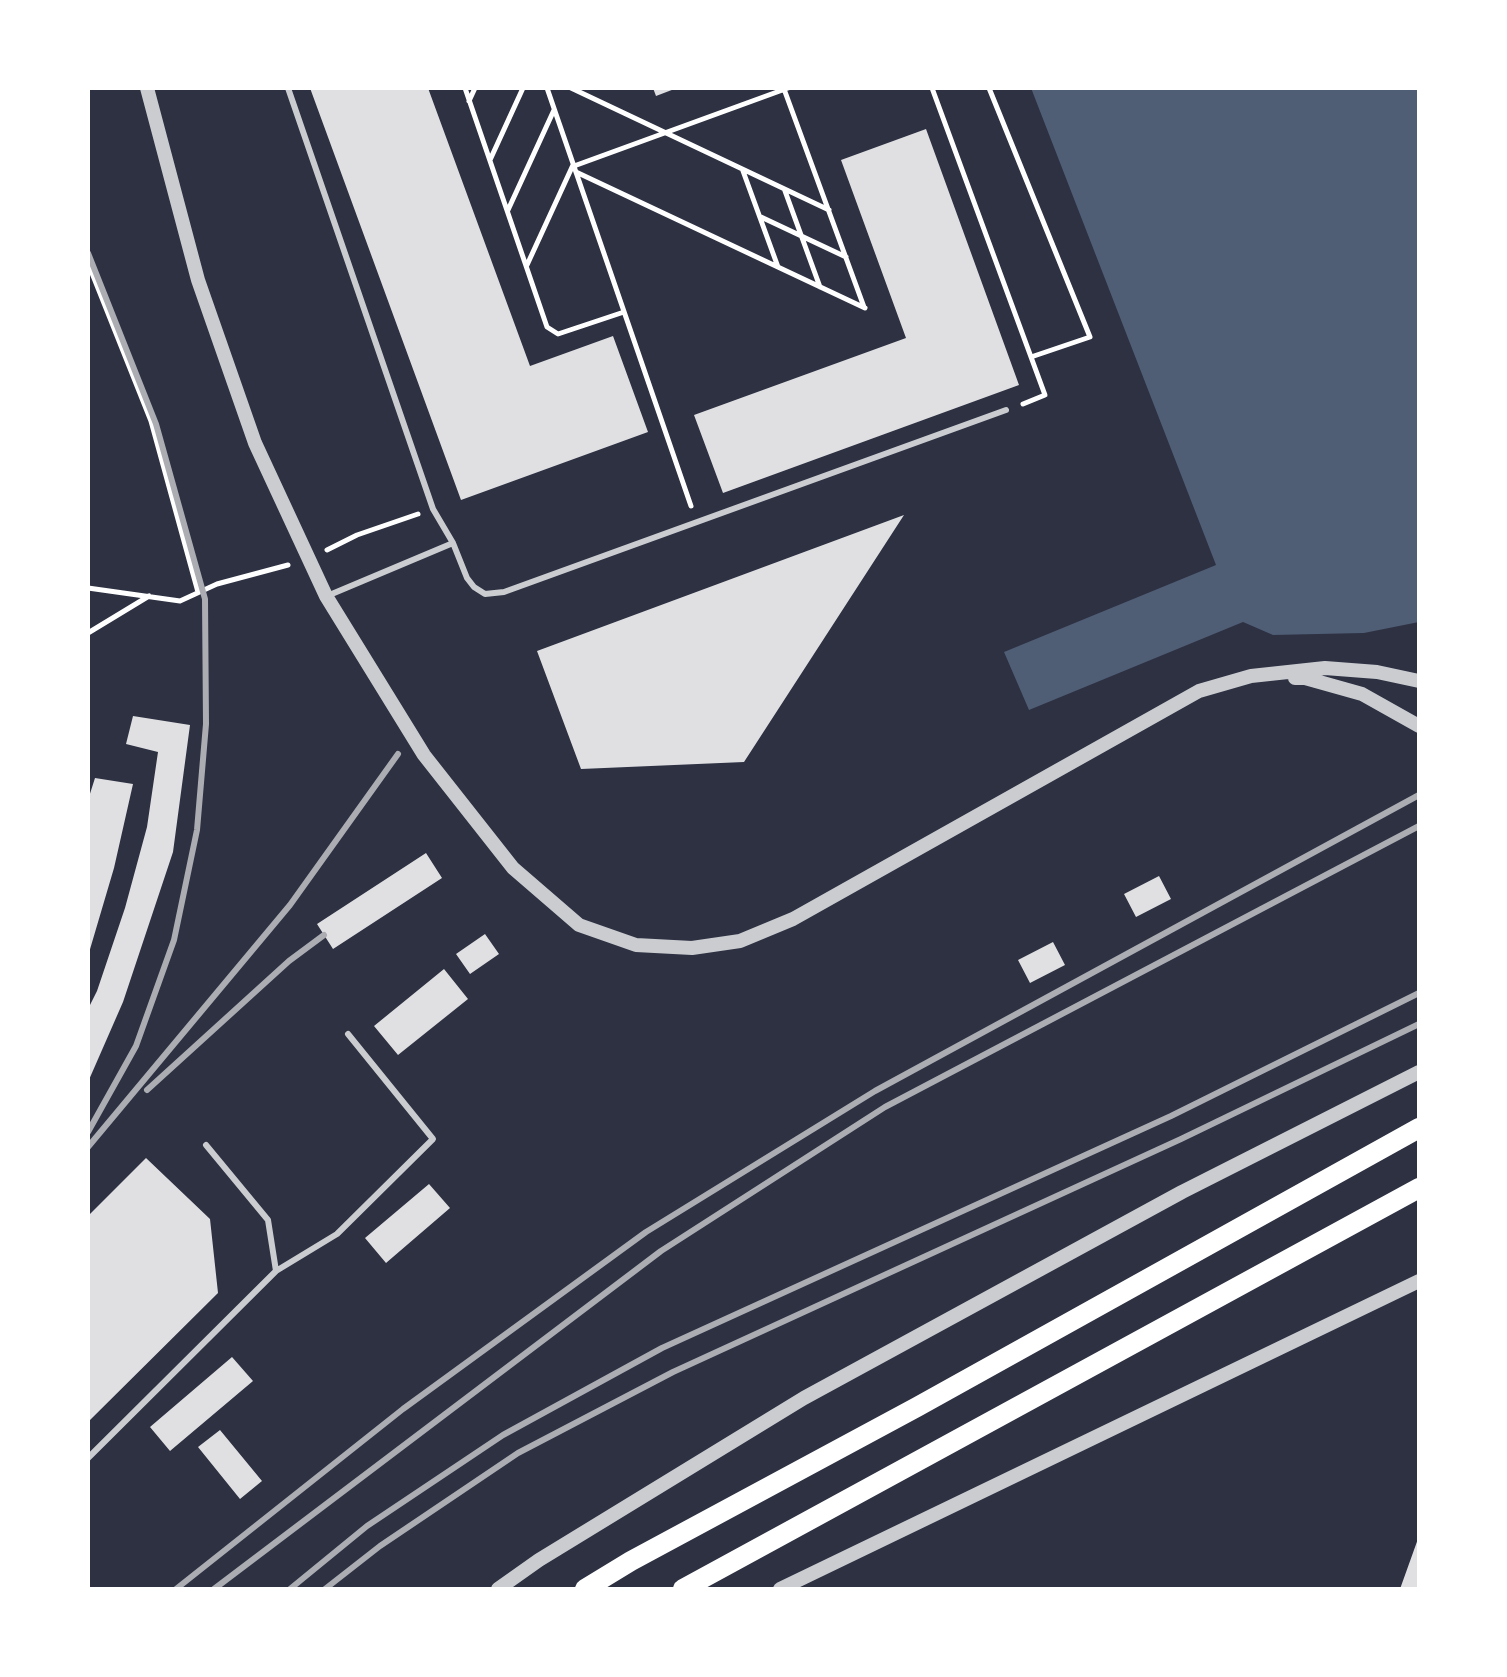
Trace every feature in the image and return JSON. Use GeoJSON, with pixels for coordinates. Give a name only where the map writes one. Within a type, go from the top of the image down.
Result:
{"type":"FeatureCollection","features":[{"type":"Feature","properties":{"kind":"main road"},"geometry":{"type":"LineString","coordinates":[[585,1589],[1419,1128]]}},
{"type":"Feature","properties":{"kind":"main road"},"geometry":{"type":"LineString","coordinates":[[683,1589],[1419,1188]]}},
{"type":"Feature","properties":{"kind":"street"},"geometry":{"type":"LineString","coordinates":[[147,88],[198,280],[255,443],[326,596],[424,755],[513,868],[579,925],[636,945],[692,948],[740,941],[793,919],[1199,691],[1251,676],[1325,668],[1377,672],[1419,681]]}},
{"type":"Feature","properties":{"kind":"street"},"geometry":{"type":"LineString","coordinates":[[1251,676],[1305,678],[1362,694],[1419,726]]}},
{"type":"Feature","properties":{"kind":"street"},"geometry":{"type":"LineString","coordinates":[[498,1589],[539,1560],[804,1398],[1182,1192],[1419,1072]]}},
{"type":"Feature","properties":{"kind":"street"},"geometry":{"type":"LineString","coordinates":[[780,1589],[1419,1281]]}},
{"type":"Feature","properties":{"kind":"lane"},"geometry":{"type":"LineString","coordinates":[[288,88],[433,509],[453,543],[467,578],[485,594],[504,592],[1006,410]]}},
{"type":"Feature","properties":{"kind":"lane"},"geometry":{"type":"LineString","coordinates":[[326,596],[453,543]]}},
{"type":"Feature","properties":{"kind":"lane"},"geometry":{"type":"LineString","coordinates":[[88,1458],[276,1271],[337,1234],[433,1139],[348,1034]]}},
{"type":"Feature","properties":{"kind":"lane"},"geometry":{"type":"LineString","coordinates":[[206,1145],[268,1220],[276,1271]]}},
{"type":"Feature","properties":{"kind":"path"},"geometry":{"type":"LineString","coordinates":[[465,88],[547,327],[553,333],[563,333],[624,312]]}},
{"type":"Feature","properties":{"kind":"path"},"geometry":{"type":"LineString","coordinates":[[469,101],[475,88]]}},
{"type":"Feature","properties":{"kind":"path"},"geometry":{"type":"LineString","coordinates":[[489,160],[523,88]]}},
{"type":"Feature","properties":{"kind":"path"},"geometry":{"type":"LineString","coordinates":[[547,88],[697,522]]}},
{"type":"Feature","properties":{"kind":"path"},"geometry":{"type":"LineString","coordinates":[[571,88],[829,210]]}},
{"type":"Feature","properties":{"kind":"path"},"geometry":{"type":"LineString","coordinates":[[932,88],[1045,395],[1006,410]]}},
{"type":"Feature","properties":{"kind":"path"},"geometry":{"type":"LineString","coordinates":[[989,88],[1090,337],[1031,357]]}},
{"type":"Feature","properties":{"kind":"path"},"geometry":{"type":"LineString","coordinates":[[526,267],[574,167],[786,89],[865,308],[574,167]]}},
{"type":"Feature","properties":{"kind":"path"},"geometry":{"type":"LineString","coordinates":[[507,211],[554,109]]}},
{"type":"Feature","properties":{"kind":"path"},"geometry":{"type":"LineString","coordinates":[[743,169],[778,268]]}},
{"type":"Feature","properties":{"kind":"path"},"geometry":{"type":"LineString","coordinates":[[785,190],[820,288]]}},
{"type":"Feature","properties":{"kind":"path"},"geometry":{"type":"LineString","coordinates":[[760,217],[846,257]]}},
{"type":"Feature","properties":{"kind":"path"},"geometry":{"type":"LineString","coordinates":[[88,263],[151,421],[198,592]]}},
{"type":"Feature","properties":{"kind":"path"},"geometry":{"type":"LineString","coordinates":[[88,588],[180,601],[217,584],[308,560],[348,539],[433,509]]}},
{"type":"Feature","properties":{"kind":"path"},"geometry":{"type":"LineString","coordinates":[[88,633],[149,596]]}},
{"type":"Feature","properties":{"kind":"water"},"geometry":{"type":"Polygon","coordinates":[[[1031,88],[1419,88],[1419,622],[1364,633],[1273,635],[1243,622],[1029,710],[1004,652],[1216,565],[1031,88]]]}},
{"type":"Feature","properties":{"kind":"building"},"geometry":{"type":"Polygon","coordinates":[[[310,88],[428,88],[530,366],[613,336],[648,432],[461,500],[310,88]]]}},
{"type":"Feature","properties":{"kind":"building"},"geometry":{"type":"Polygon","coordinates":[[[653,88],[677,88],[656,96],[653,88]]]}},
{"type":"Feature","properties":{"kind":"building"},"geometry":{"type":"Polygon","coordinates":[[[926,129],[1019,385],[723,493],[694,415],[906,338],[841,160],[926,129]]]}},
{"type":"Feature","properties":{"kind":"building"},"geometry":{"type":"Polygon","coordinates":[[[904,515],[744,762],[581,769],[537,651],[904,515]]]}},
{"type":"Feature","properties":{"kind":"building"},"geometry":{"type":"Polygon","coordinates":[[[133,716],[190,725],[173,852],[123,1002],[88,1082],[88,1009],[125,908],[147,827],[158,752],[126,744],[133,716]]]}},
{"type":"Feature","properties":{"kind":"building"},"geometry":{"type":"Polygon","coordinates":[[[95,778],[133,784],[114,868],[88,956],[88,800],[95,778]]]}},
{"type":"Feature","properties":{"kind":"building"},"geometry":{"type":"Polygon","coordinates":[[[426,853],[442,878],[333,949],[317,924],[426,853]]]}},
{"type":"Feature","properties":{"kind":"building"},"geometry":{"type":"Polygon","coordinates":[[[1159,876],[1171,899],[1136,917],[1124,894],[1159,876]]]}},
{"type":"Feature","properties":{"kind":"building"},"geometry":{"type":"Polygon","coordinates":[[[485,934],[499,954],[470,974],[456,954],[485,934]]]}},
{"type":"Feature","properties":{"kind":"building"},"geometry":{"type":"Polygon","coordinates":[[[1053,942],[1065,965],[1030,983],[1018,960],[1053,942]]]}},
{"type":"Feature","properties":{"kind":"building"},"geometry":{"type":"Polygon","coordinates":[[[444,969],[468,999],[398,1055],[374,1026],[444,969]]]}},
{"type":"Feature","properties":{"kind":"building"},"geometry":{"type":"Polygon","coordinates":[[[146,1158],[210,1219],[218,1293],[88,1422],[88,1216],[146,1158]]]}},
{"type":"Feature","properties":{"kind":"building"},"geometry":{"type":"Polygon","coordinates":[[[429,1184],[450,1208],[386,1263],[365,1238],[429,1184]]]}},
{"type":"Feature","properties":{"kind":"building"},"geometry":{"type":"Polygon","coordinates":[[[232,1357],[253,1381],[170,1451],[150,1427],[232,1357]]]}},
{"type":"Feature","properties":{"kind":"building"},"geometry":{"type":"Polygon","coordinates":[[[220,1430],[262,1481],[240,1499],[198,1447],[220,1430]]]}},
{"type":"Feature","properties":{"kind":"building"},"geometry":{"type":"Polygon","coordinates":[[[1419,1536],[1419,1589],[1400,1589],[1419,1536]]]}},
{"type":"Feature","properties":{"kind":"railway"},"geometry":{"type":"LineString","coordinates":[[88,253],[156,424],[205,599],[206,724],[197,830],[174,940],[136,1046],[88,1132]]}},
{"type":"Feature","properties":{"kind":"railway"},"geometry":{"type":"LineString","coordinates":[[88,1147],[290,905],[398,754]]}},
{"type":"Feature","properties":{"kind":"railway"},"geometry":{"type":"LineString","coordinates":[[176,1589],[403,1409],[646,1232],[875,1091],[1419,795]]}},
{"type":"Feature","properties":{"kind":"railway"},"geometry":{"type":"LineString","coordinates":[[214,1589],[661,1251],[885,1107],[1419,826]]}},
{"type":"Feature","properties":{"kind":"railway"},"geometry":{"type":"LineString","coordinates":[[147,1090],[289,961],[324,935]]}},
{"type":"Feature","properties":{"kind":"railway"},"geometry":{"type":"LineString","coordinates":[[290,1589],[367,1526],[503,1435],[662,1348],[1171,1116],[1419,993]]}},
{"type":"Feature","properties":{"kind":"railway"},"geometry":{"type":"LineString","coordinates":[[325,1589],[380,1546],[518,1453],[673,1372],[1181,1139],[1419,1024]]}}]}
